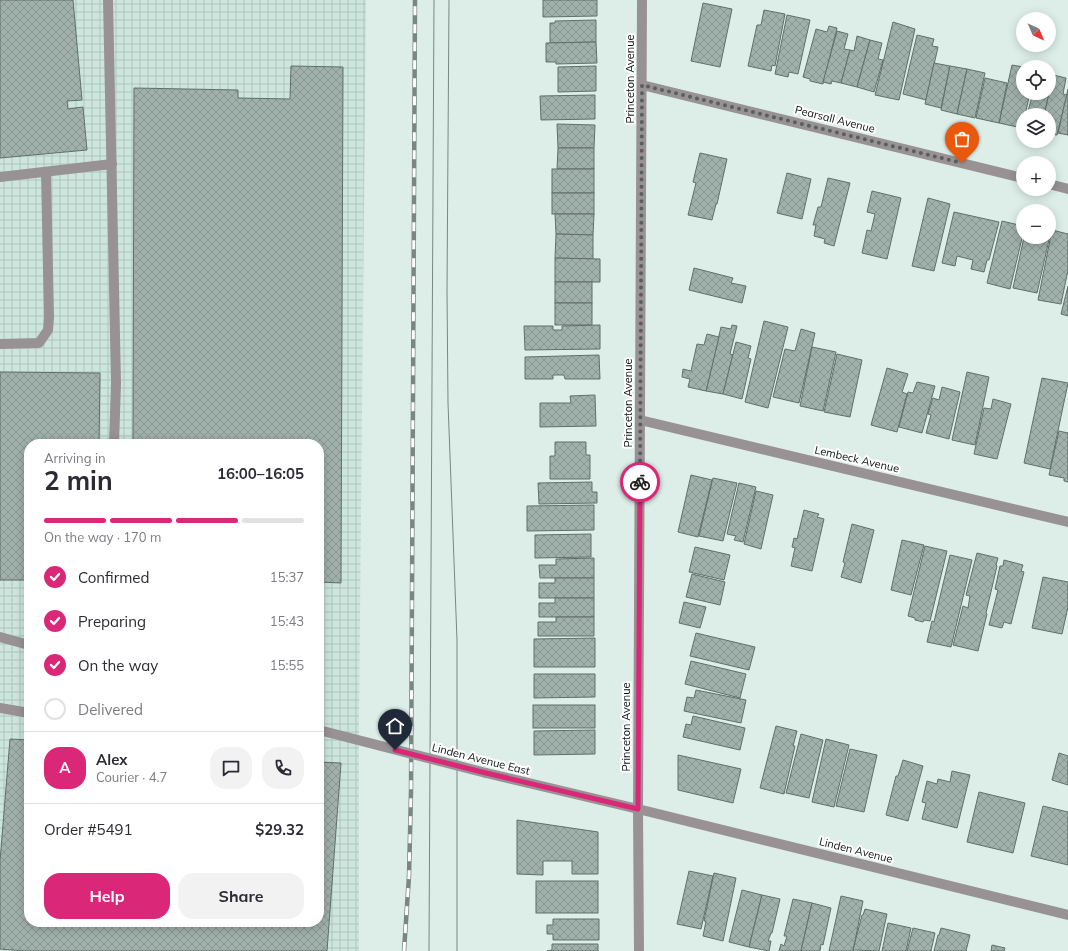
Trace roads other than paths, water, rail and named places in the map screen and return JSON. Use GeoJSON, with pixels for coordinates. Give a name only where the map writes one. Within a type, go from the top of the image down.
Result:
{"type":"FeatureCollection","features":[{"type":"Feature","properties":{"kind":"street"},"geometry":{"type":"LineString","coordinates":[[108,0],[116,383],[114,439]]}},
{"type":"Feature","properties":{"kind":"street","name":"Princeton Avenue"},"geometry":{"type":"LineString","coordinates":[[639,951],[638,809],[642,0]]}},
{"type":"Feature","properties":{"kind":"street","name":"Pearsall Avenue"},"geometry":{"type":"LineString","coordinates":[[642,85],[1016,176]]}},
{"type":"Feature","properties":{"kind":"street"},"geometry":{"type":"LineString","coordinates":[[0,177],[46,173],[112,164]]}},
{"type":"Feature","properties":{"kind":"street"},"geometry":{"type":"LineString","coordinates":[[0,344],[39,343],[48,330],[46,173]]}},
{"type":"Feature","properties":{"kind":"street"},"geometry":{"type":"LineString","coordinates":[[1056,185],[1068,188]]}},
{"type":"Feature","properties":{"kind":"street","name":"Lembeck Avenue"},"geometry":{"type":"LineString","coordinates":[[640,420],[1068,522]]}},
{"type":"Feature","properties":{"kind":"street"},"geometry":{"type":"LineString","coordinates":[[0,637],[24,644]]}},
{"type":"Feature","properties":{"kind":"street"},"geometry":{"type":"LineString","coordinates":[[0,708],[24,712]]}},
{"type":"Feature","properties":{"kind":"street","name":"Linden Avenue East"},"geometry":{"type":"LineString","coordinates":[[324,731],[486,773],[638,809]]}},
{"type":"Feature","properties":{"kind":"street","name":"Linden Avenue"},"geometry":{"type":"LineString","coordinates":[[638,809],[1068,915]]}},
{"type":"Feature","properties":{"kind":"tram line"},"geometry":{"type":"LineString","coordinates":[[429,951],[434,0]]}},
{"type":"Feature","properties":{"kind":"tram line"},"geometry":{"type":"LineString","coordinates":[[449,0],[447,291],[448,403],[457,640],[457,951]]}},
{"type":"Feature","properties":{"kind":"railway"},"geometry":{"type":"LineString","coordinates":[[404,951],[409,876],[411,792],[415,0]]}}]}
